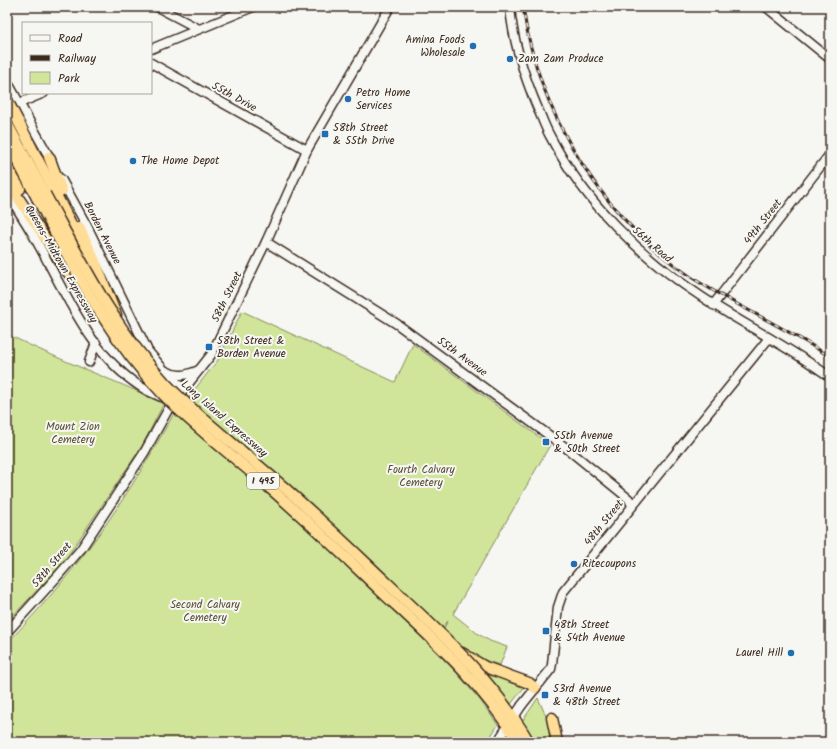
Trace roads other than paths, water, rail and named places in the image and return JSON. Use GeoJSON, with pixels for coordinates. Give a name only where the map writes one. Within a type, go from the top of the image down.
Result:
{"type":"FeatureCollection","features":[{"type":"Feature","properties":{"kind":"highway"},"geometry":{"type":"LineString","coordinates":[[7,100],[69,220],[106,310],[122,334],[191,414],[299,504],[464,665],[496,705],[519,739],[529,742]]}},
{"type":"Feature","properties":{"kind":"highway","name":"Long Island Expressway"},"geometry":{"type":"LineString","coordinates":[[7,123],[106,305],[124,333],[145,360],[181,398],[305,506],[457,649],[493,690],[512,715],[529,742]]}},
{"type":"Feature","properties":{"kind":"highway","name":"Long Island Expressway"},"geometry":{"type":"LineString","coordinates":[[7,141],[99,312],[140,369],[175,406],[299,513],[450,655],[485,694],[519,739]]}},
{"type":"Feature","properties":{"kind":"highway"},"geometry":{"type":"LineString","coordinates":[[49,157],[59,186],[95,261],[122,334]]}},
{"type":"Feature","properties":{"kind":"highway"},"geometry":{"type":"LineString","coordinates":[[7,167],[20,190],[92,302]]}},
{"type":"Feature","properties":{"kind":"highway"},"geometry":{"type":"LineString","coordinates":[[7,181],[67,271],[131,354],[156,374]]}},
{"type":"Feature","properties":{"kind":"highway"},"geometry":{"type":"LineString","coordinates":[[370,574],[460,656],[482,681],[519,739]]}},
{"type":"Feature","properties":{"kind":"highway"},"geometry":{"type":"LineString","coordinates":[[443,640],[481,665],[529,683],[535,688]]}},
{"type":"Feature","properties":{"kind":"highway"},"geometry":{"type":"LineString","coordinates":[[552,718],[557,742]]}},
{"type":"Feature","properties":{"kind":"main road"},"geometry":{"type":"LineString","coordinates":[[157,7],[199,29]]}},
{"type":"Feature","properties":{"kind":"main road"},"geometry":{"type":"LineString","coordinates":[[152,49],[253,7]]}},
{"type":"Feature","properties":{"kind":"main road","name":"58th Street"},"geometry":{"type":"LineString","coordinates":[[7,632],[56,578],[87,540],[144,453],[173,402],[213,352],[266,242],[307,150],[390,7]]}},
{"type":"Feature","properties":{"kind":"main road","name":"56th Road"},"geometry":{"type":"LineString","coordinates":[[510,7],[511,20],[527,85],[550,137],[570,169],[591,198],[621,232],[660,268],[713,305],[770,338],[830,377]]}},
{"type":"Feature","properties":{"kind":"main road"},"geometry":{"type":"LineString","coordinates":[[766,7],[830,59]]}},
{"type":"Feature","properties":{"kind":"main road","name":"55th Drive"},"geometry":{"type":"LineString","coordinates":[[152,64],[307,150]]}},
{"type":"Feature","properties":{"kind":"main road","name":"Borden Avenue"},"geometry":{"type":"LineString","coordinates":[[7,81],[88,228],[144,344],[153,358],[156,374],[173,380],[184,388]]}},
{"type":"Feature","properties":{"kind":"main road"},"geometry":{"type":"LineString","coordinates":[[7,108],[42,94]]}},
{"type":"Feature","properties":{"kind":"main road","name":"49th Street"},"geometry":{"type":"LineString","coordinates":[[713,305],[830,154]]}},
{"type":"Feature","properties":{"kind":"main road","name":"Queens-Midtown Expressway"},"geometry":{"type":"LineString","coordinates":[[7,193],[37,241],[76,315],[96,343],[112,362],[146,390],[173,402]]}},
{"type":"Feature","properties":{"kind":"main road","name":"55th Avenue"},"geometry":{"type":"LineString","coordinates":[[266,242],[397,324],[565,447],[629,499],[632,506]]}},
{"type":"Feature","properties":{"kind":"main road","name":"48th Street"},"geometry":{"type":"LineString","coordinates":[[499,740],[522,705],[551,669],[558,607],[561,596],[632,506],[770,338]]}},
{"type":"Feature","properties":{"kind":"main road"},"geometry":{"type":"LineString","coordinates":[[89,362],[96,343]]}},
{"type":"Feature","properties":{"kind":"main road"},"geometry":{"type":"LineString","coordinates":[[156,374],[173,374],[179,376],[200,370]]}},
{"type":"Feature","properties":{"kind":"railway"},"geometry":{"type":"LineString","coordinates":[[523,7],[531,47],[543,86],[560,124],[580,161],[604,195],[631,226],[661,254],[694,279],[814,346],[830,357]]}},
{"type":"Feature","properties":{"kind":"place","name":"Amina Foods Wholesale"},"geometry":{"type":"Point","coordinates":[473,46]}},
{"type":"Feature","properties":{"kind":"place","name":"Zam Zam Produce"},"geometry":{"type":"Point","coordinates":[510,59]}},
{"type":"Feature","properties":{"kind":"place","name":"Petro Home Services"},"geometry":{"type":"Point","coordinates":[348,99]}},
{"type":"Feature","properties":{"kind":"place","name":"58th Street & 55th Drive"},"geometry":{"type":"Point","coordinates":[325,134]}},
{"type":"Feature","properties":{"kind":"place","name":"The Home Depot"},"geometry":{"type":"Point","coordinates":[133,161]}},
{"type":"Feature","properties":{"kind":"place","name":"58th Street & Borden Avenue"},"geometry":{"type":"Point","coordinates":[209,347]}},
{"type":"Feature","properties":{"kind":"place","name":"55th Avenue & 50th Street"},"geometry":{"type":"Point","coordinates":[546,442]}},
{"type":"Feature","properties":{"kind":"place","name":"Ritecoupons"},"geometry":{"type":"Point","coordinates":[574,564]}},
{"type":"Feature","properties":{"kind":"place","name":"48th Street & 54th Avenue"},"geometry":{"type":"Point","coordinates":[546,631]}},
{"type":"Feature","properties":{"kind":"place","name":"Laurel Hill"},"geometry":{"type":"Point","coordinates":[791,653]}},
{"type":"Feature","properties":{"kind":"place","name":"53rd Avenue & 48th Street"},"geometry":{"type":"Point","coordinates":[545,695]}},
{"type":"Feature","properties":{"kind":"park label","name":"Mount Zion Cemetery"},"geometry":{"type":"Point","coordinates":[73,433]}},
{"type":"Feature","properties":{"kind":"park label","name":"Fourth Calvary Cemetery"},"geometry":{"type":"Point","coordinates":[421,476]}},
{"type":"Feature","properties":{"kind":"park label","name":"Second Calvary Cemetery"},"geometry":{"type":"Point","coordinates":[205,611]}}]}
